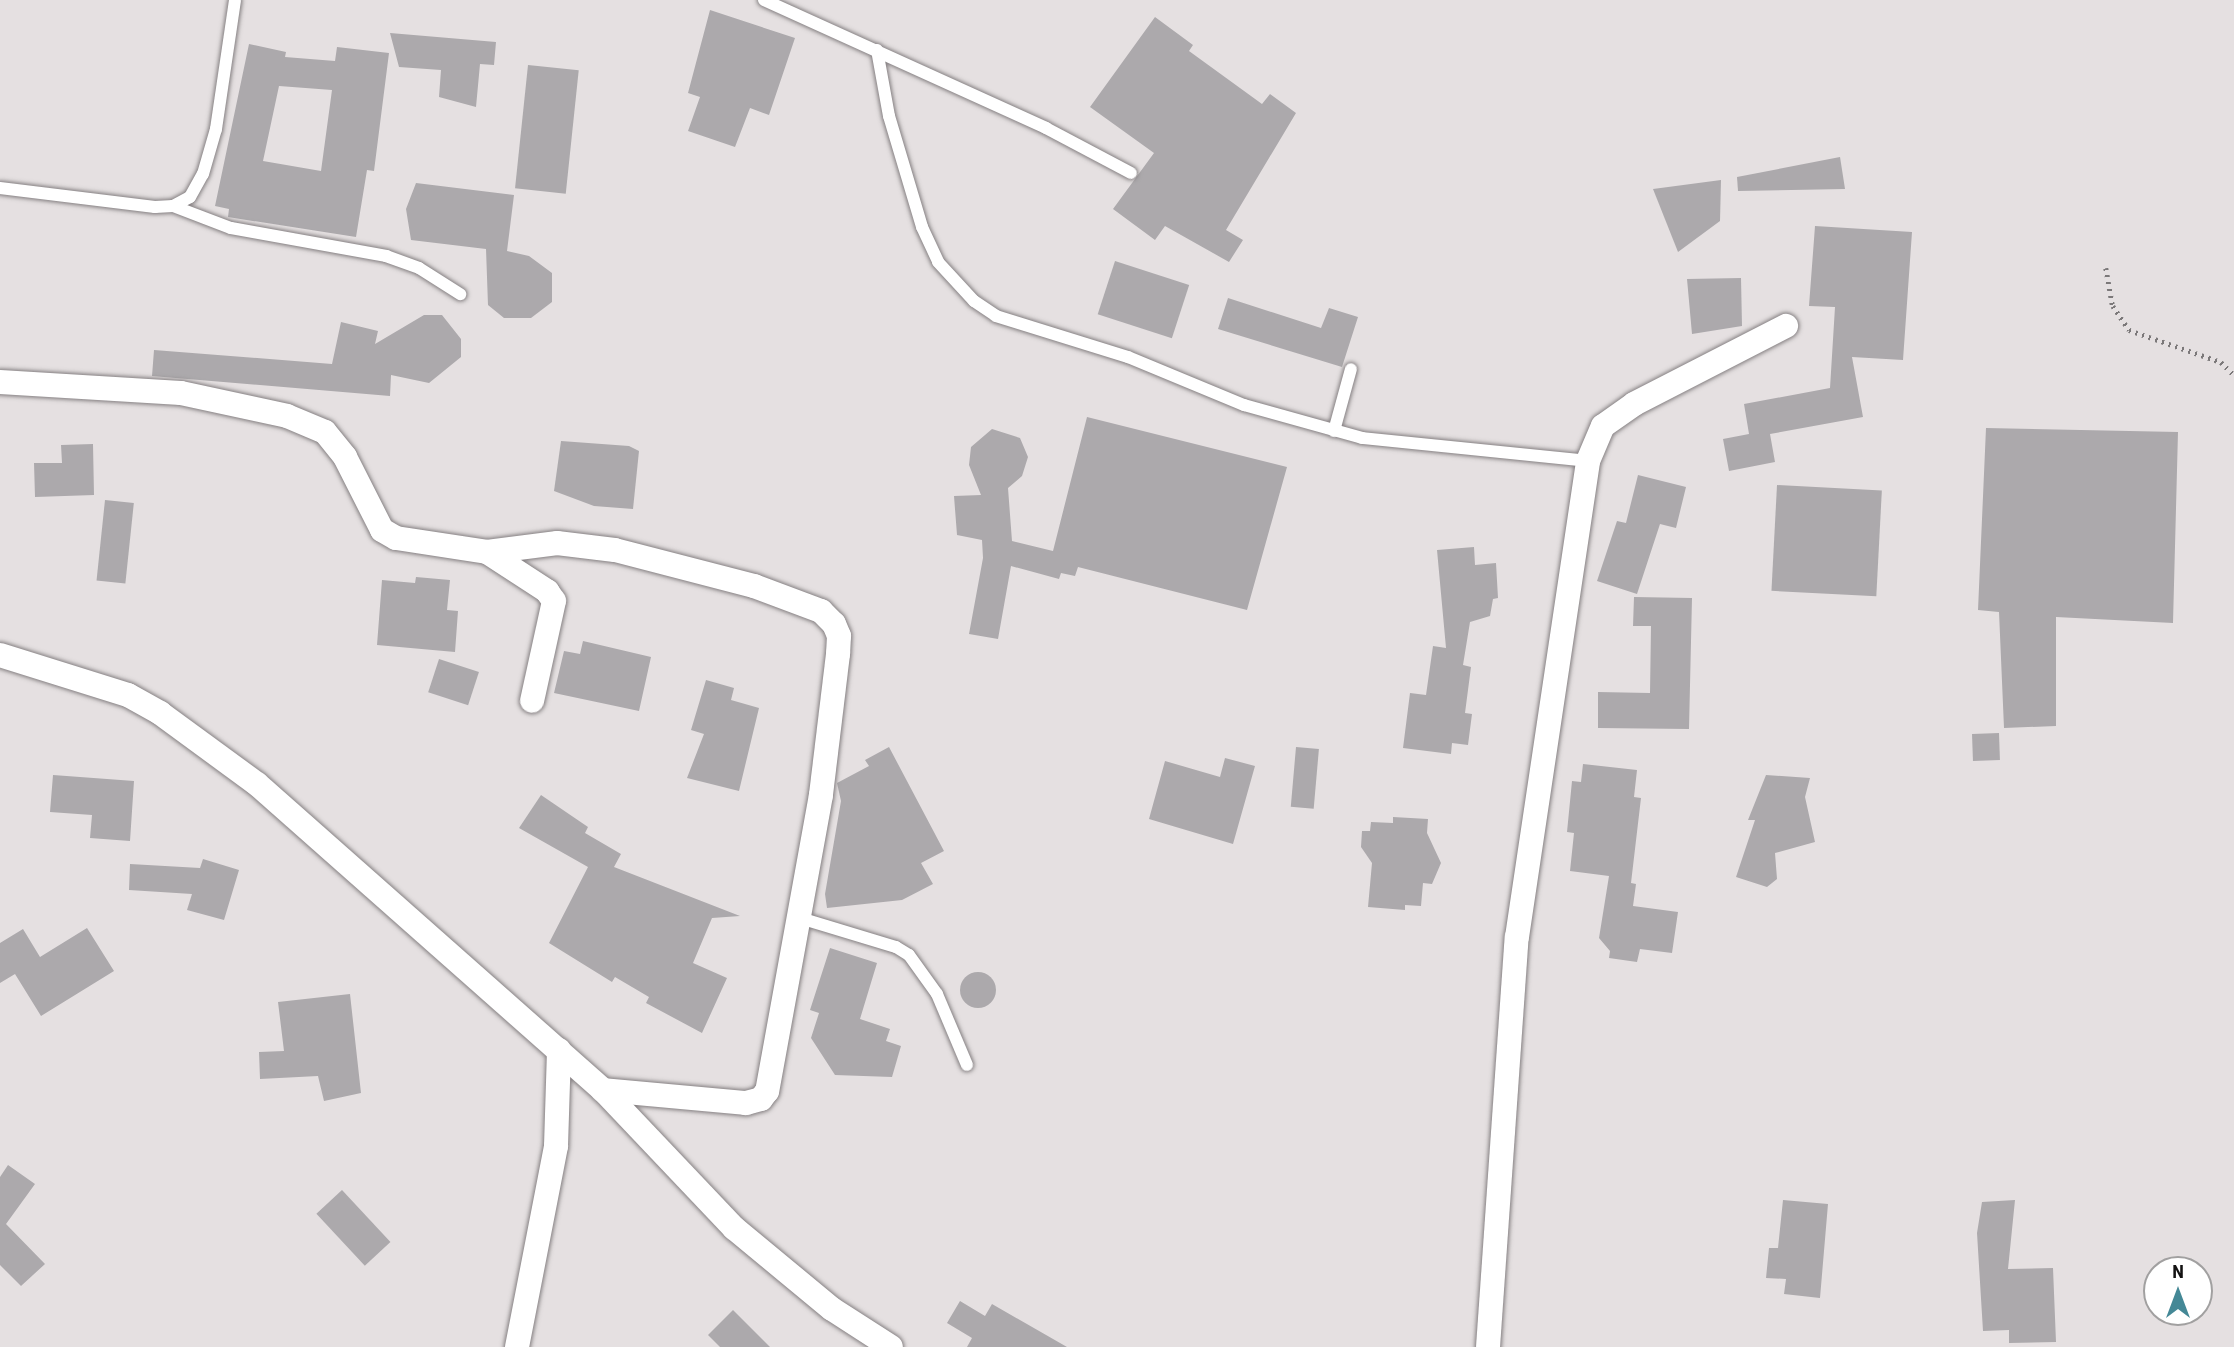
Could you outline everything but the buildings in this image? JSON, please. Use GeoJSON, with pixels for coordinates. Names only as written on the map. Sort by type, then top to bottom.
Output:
{"type":"FeatureCollection","features":[{"type":"Feature","properties":{"kind":"street"},"geometry":{"type":"LineString","coordinates":[[1488,1347],[1517,936],[1588,460],[1603,426],[1634,404],[1786,326]]}},
{"type":"Feature","properties":{"kind":"street"},"geometry":{"type":"LineString","coordinates":[[0,382],[181,393],[287,416],[326,432],[345,457],[388,535],[487,552],[557,543],[615,550],[754,586],[828,617],[839,636],[837,667],[800,918],[770,1083],[761,1100],[746,1103],[603,1090]]}},
{"type":"Feature","properties":{"kind":"street"},"geometry":{"type":"LineString","coordinates":[[487,552],[547,591],[554,601],[532,701]]}},
{"type":"Feature","properties":{"kind":"street"},"geometry":{"type":"LineString","coordinates":[[0,655],[128,695],[192,735],[257,784],[603,1090],[734,1228],[832,1309],[891,1347]]}},
{"type":"Feature","properties":{"kind":"street"},"geometry":{"type":"LineString","coordinates":[[517,1347],[556,1146],[559,1050]]}},
{"type":"Feature","properties":{"kind":"lane"},"geometry":{"type":"LineString","coordinates":[[173,206],[190,197],[203,174],[216,129],[235,0]]}},
{"type":"Feature","properties":{"kind":"lane"},"geometry":{"type":"LineString","coordinates":[[765,0],[877,50],[1132,173]]}},
{"type":"Feature","properties":{"kind":"lane"},"geometry":{"type":"LineString","coordinates":[[877,50],[889,116],[922,227],[938,262],[974,301],[1026,328],[1128,357],[1244,405],[1334,431],[1362,438],[1588,460]]}},
{"type":"Feature","properties":{"kind":"lane"},"geometry":{"type":"LineString","coordinates":[[0,188],[173,206],[222,226],[386,256],[419,268],[460,293]]}},
{"type":"Feature","properties":{"kind":"lane"},"geometry":{"type":"LineString","coordinates":[[1334,431],[1351,369]]}},
{"type":"Feature","properties":{"kind":"lane"},"geometry":{"type":"LineString","coordinates":[[800,918],[896,947],[909,955],[937,994],[967,1065]]}},
{"type":"Feature","properties":{"kind":"path"},"geometry":{"type":"LineString","coordinates":[[2106,268],[2113,306],[2129,330],[2221,362],[2234,376]]}}]}
